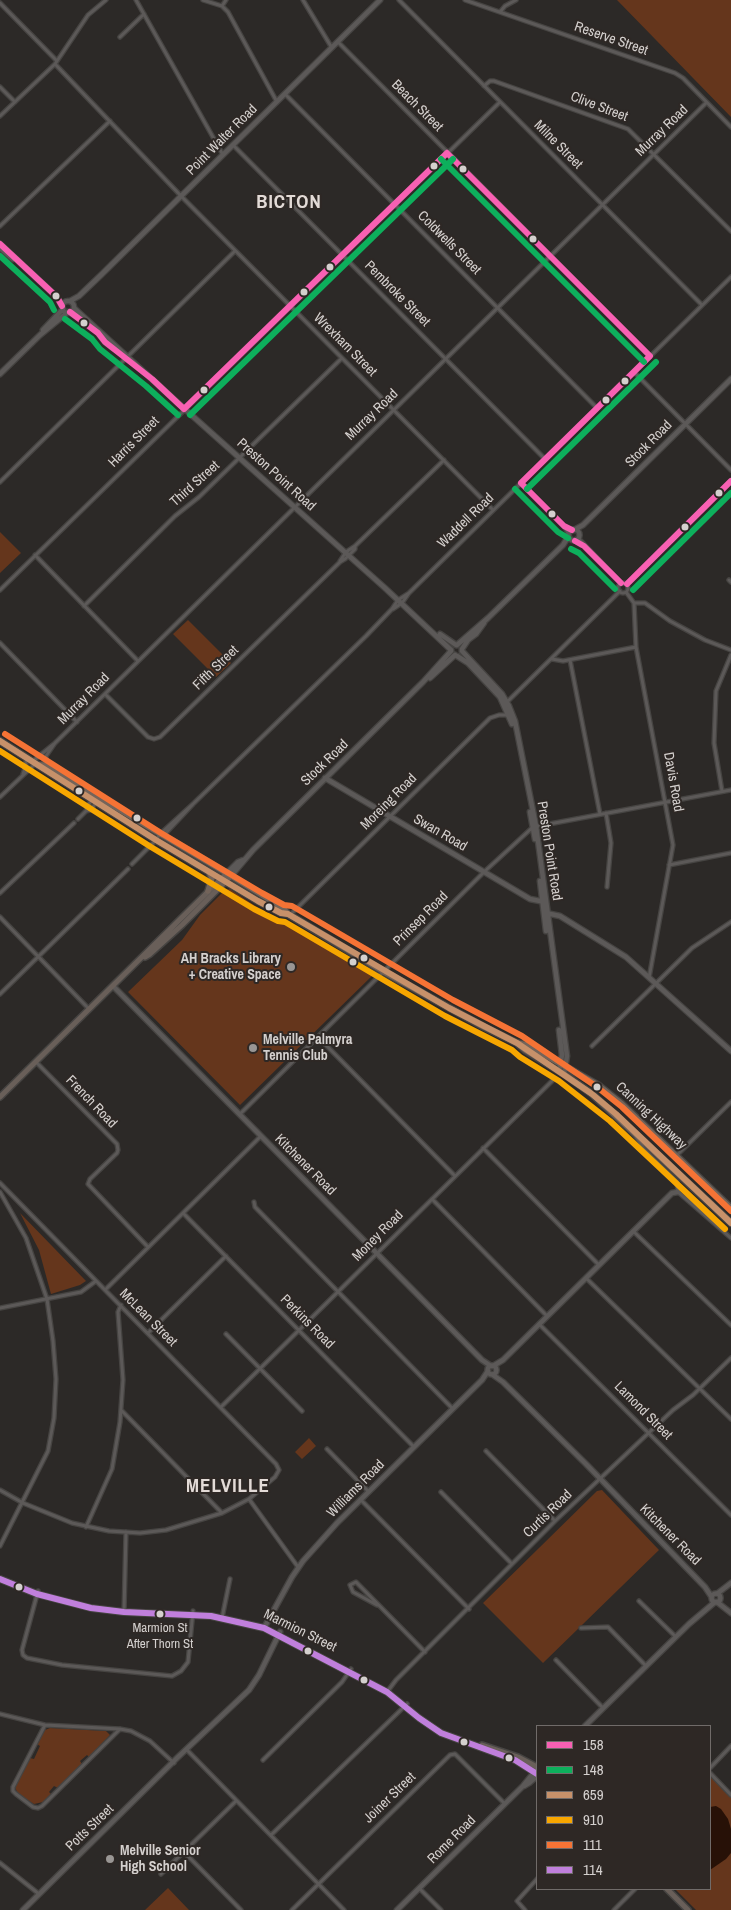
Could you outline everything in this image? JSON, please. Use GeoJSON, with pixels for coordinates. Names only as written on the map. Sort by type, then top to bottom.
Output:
{"type":"FeatureCollection","features":[{"type":"Feature","properties":{"kind":"highway","name":"Canning Highway"},"geometry":{"type":"LineString","coordinates":[[0,742],[36,763],[47,767],[156,840],[224,880],[281,913],[289,915],[384,972],[517,1043],[525,1050],[562,1072],[592,1094],[731,1223]]}},
{"type":"Feature","properties":{"kind":"highway","name":"Canning Highway"},"geometry":{"type":"LineString","coordinates":[[36,763],[43,770],[229,875],[283,908],[289,915]]}},
{"type":"Feature","properties":{"kind":"highway"},"geometry":{"type":"LineString","coordinates":[[208,891],[212,878],[209,871]]}},
{"type":"Feature","properties":{"kind":"highway","name":"Canning Highway"},"geometry":{"type":"LineString","coordinates":[[517,1043],[527,1045],[598,1085],[622,1104],[731,1207]]}},
{"type":"Feature","properties":{"kind":"highway"},"geometry":{"type":"LineString","coordinates":[[592,1094],[598,1085]]}},
{"type":"Feature","properties":{"kind":"main road","name":"Stock Road"},"geometry":{"type":"LineString","coordinates":[[142,958],[154,951],[229,875]]}},
{"type":"Feature","properties":{"kind":"main road","name":"Stock Road"},"geometry":{"type":"LineString","coordinates":[[0,1097],[208,891],[224,880]]}},
{"type":"Feature","properties":{"kind":"main road","name":"Marmion Street"},"geometry":{"type":"LineString","coordinates":[[0,1577],[38,1593],[91,1608],[223,1616],[265,1626],[388,1691],[425,1723],[441,1733],[515,1760],[536,1771]]}},
{"type":"Feature","properties":{"kind":"main road"},"geometry":{"type":"LineString","coordinates":[[664,1890],[684,1910]]}},
{"type":"Feature","properties":{"kind":"main road"},"geometry":{"type":"LineString","coordinates":[[668,1890],[688,1910]]}},
{"type":"Feature","properties":{"kind":"street"},"geometry":{"type":"LineString","coordinates":[[0,116],[56,63],[88,16],[106,0]]}},
{"type":"Feature","properties":{"kind":"street"},"geometry":{"type":"LineString","coordinates":[[136,0],[223,154]]}},
{"type":"Feature","properties":{"kind":"street"},"geometry":{"type":"LineString","coordinates":[[203,0],[222,6],[228,12],[277,102]]}},
{"type":"Feature","properties":{"kind":"street"},"geometry":{"type":"LineString","coordinates":[[222,6],[226,0]]}},
{"type":"Feature","properties":{"kind":"street"},"geometry":{"type":"LineString","coordinates":[[303,0],[332,48]]}},
{"type":"Feature","properties":{"kind":"street","name":"Point Walter Road"},"geometry":{"type":"LineString","coordinates":[[0,374],[40,335],[69,312],[79,296],[380,0]]}},
{"type":"Feature","properties":{"kind":"street","name":"Milne Street"},"geometry":{"type":"LineString","coordinates":[[398,0],[702,306]]}},
{"type":"Feature","properties":{"kind":"street","name":"Reserve Street"},"geometry":{"type":"LineString","coordinates":[[465,0],[675,73],[731,127]]}},
{"type":"Feature","properties":{"kind":"street"},"geometry":{"type":"LineString","coordinates":[[500,12],[505,6],[516,0]]}},
{"type":"Feature","properties":{"kind":"street","name":"Wrexham Street"},"geometry":{"type":"LineString","coordinates":[[1,2],[110,121],[235,251],[493,510]]}},
{"type":"Feature","properties":{"kind":"street"},"geometry":{"type":"LineString","coordinates":[[120,38],[144,14]]}},
{"type":"Feature","properties":{"kind":"street","name":"Beach Street"},"geometry":{"type":"LineString","coordinates":[[338,42],[650,356]]}},
{"type":"Feature","properties":{"kind":"street","name":"Clive Street"},"geometry":{"type":"LineString","coordinates":[[484,86],[490,80],[494,81],[622,125],[635,134],[731,231]]}},
{"type":"Feature","properties":{"kind":"street"},"geometry":{"type":"LineString","coordinates":[[0,87],[15,102]]}},
{"type":"Feature","properties":{"kind":"street","name":"Coldwells Street"},"geometry":{"type":"LineString","coordinates":[[285,94],[597,408]]}},
{"type":"Feature","properties":{"kind":"street","name":"Harris Street"},"geometry":{"type":"LineString","coordinates":[[0,590],[184,408],[500,102]]}},
{"type":"Feature","properties":{"kind":"street","name":"Murray Road"},"geometry":{"type":"LineString","coordinates":[[0,797],[706,103]]}},
{"type":"Feature","properties":{"kind":"street"},"geometry":{"type":"LineString","coordinates":[[0,226],[110,121]]}},
{"type":"Feature","properties":{"kind":"street","name":"Pembroke Street"},"geometry":{"type":"LineString","coordinates":[[233,145],[545,459]]}},
{"type":"Feature","properties":{"kind":"street"},"geometry":{"type":"LineString","coordinates":[[0,244],[57,297],[63,307],[69,312]]}},
{"type":"Feature","properties":{"kind":"street"},"geometry":{"type":"LineString","coordinates":[[0,248],[18,262]]}},
{"type":"Feature","properties":{"kind":"street"},"geometry":{"type":"LineString","coordinates":[[0,482],[235,251]]}},
{"type":"Feature","properties":{"kind":"street","name":"Waddell Road"},"geometry":{"type":"LineString","coordinates":[[132,864],[731,276]]}},
{"type":"Feature","properties":{"kind":"street","name":"Point Walter Road"},"geometry":{"type":"LineString","coordinates":[[40,335],[68,301],[79,296]]}},
{"type":"Feature","properties":{"kind":"street"},"geometry":{"type":"LineString","coordinates":[[57,297],[68,301],[74,306]]}},
{"type":"Feature","properties":{"kind":"street","name":"Preston Point Road"},"geometry":{"type":"LineString","coordinates":[[74,306],[127,358]]}},
{"type":"Feature","properties":{"kind":"street","name":"Preston Point Road"},"geometry":{"type":"LineString","coordinates":[[69,312],[98,333],[105,342],[152,379],[385,588],[456,645]]}},
{"type":"Feature","properties":{"kind":"street","name":"Third Street"},"geometry":{"type":"LineString","coordinates":[[84,606],[175,516],[199,497],[342,358]]}},
{"type":"Feature","properties":{"kind":"street"},"geometry":{"type":"LineString","coordinates":[[634,372],[731,470]]}},
{"type":"Feature","properties":{"kind":"street","name":"Stock Road"},"geometry":{"type":"LineString","coordinates":[[229,875],[238,862],[243,860],[423,682],[456,645],[488,618],[731,379]]}},
{"type":"Feature","properties":{"kind":"street","name":"Fifth Street"},"geometry":{"type":"LineString","coordinates":[[105,694],[148,737],[159,738],[340,562],[341,558],[348,554],[444,460]]}},
{"type":"Feature","properties":{"kind":"street"},"geometry":{"type":"LineString","coordinates":[[521,483],[621,583],[627,584]]}},
{"type":"Feature","properties":{"kind":"street"},"geometry":{"type":"LineString","coordinates":[[627,584],[730,483]]}},
{"type":"Feature","properties":{"kind":"street"},"geometry":{"type":"LineString","coordinates":[[35,555],[138,661]]}},
{"type":"Feature","properties":{"kind":"street"},"geometry":{"type":"LineString","coordinates":[[620,591],[618,587],[621,583]]}},
{"type":"Feature","properties":{"kind":"street"},"geometry":{"type":"LineString","coordinates":[[626,592],[628,589],[627,584]]}},
{"type":"Feature","properties":{"kind":"street"},"geometry":{"type":"LineString","coordinates":[[620,591],[626,592],[634,603],[645,603],[670,622],[704,640],[731,650]]}},
{"type":"Feature","properties":{"kind":"street"},"geometry":{"type":"LineString","coordinates":[[506,703],[620,591]]}},
{"type":"Feature","properties":{"kind":"street","name":"Preston Point Road"},"geometry":{"type":"LineString","coordinates":[[401,601],[451,650]]}},
{"type":"Feature","properties":{"kind":"street","name":"Davis Road"},"geometry":{"type":"LineString","coordinates":[[634,603],[636,647],[673,845],[650,978]]}},
{"type":"Feature","properties":{"kind":"street","name":"Stock Road"},"geometry":{"type":"LineString","coordinates":[[423,682],[456,656],[488,618]]}},
{"type":"Feature","properties":{"kind":"street"},"geometry":{"type":"LineString","coordinates":[[0,643],[77,722]]}},
{"type":"Feature","properties":{"kind":"street"},"geometry":{"type":"LineString","coordinates":[[456,645],[462,650]]}},
{"type":"Feature","properties":{"kind":"street"},"geometry":{"type":"LineString","coordinates":[[552,659],[558,661],[570,660],[636,647]]}},
{"type":"Feature","properties":{"kind":"street"},"geometry":{"type":"LineString","coordinates":[[451,650],[456,656]]}},
{"type":"Feature","properties":{"kind":"street","name":"Preston Point Road"},"geometry":{"type":"LineString","coordinates":[[462,650],[500,691],[515,721],[534,826],[564,1065]]}},
{"type":"Feature","properties":{"kind":"street"},"geometry":{"type":"LineString","coordinates":[[722,791],[714,743],[716,691],[731,655]]}},
{"type":"Feature","properties":{"kind":"street","name":"Preston Point Road"},"geometry":{"type":"LineString","coordinates":[[456,656],[468,663],[506,703],[514,731],[534,826]]}},
{"type":"Feature","properties":{"kind":"street"},"geometry":{"type":"LineString","coordinates":[[570,660],[600,814]]}},
{"type":"Feature","properties":{"kind":"street","name":"Moreing Road"},"geometry":{"type":"LineString","coordinates":[[289,915],[490,718],[498,714],[509,715]]}},
{"type":"Feature","properties":{"kind":"street","name":"Murray Road"},"geometry":{"type":"LineString","coordinates":[[47,767],[46,756],[55,743]]}},
{"type":"Feature","properties":{"kind":"street"},"geometry":{"type":"LineString","coordinates":[[23,774],[26,766],[26,757]]}},
{"type":"Feature","properties":{"kind":"street","name":"Swan Road"},"geometry":{"type":"LineString","coordinates":[[325,778],[533,901],[544,902]]}},
{"type":"Feature","properties":{"kind":"street"},"geometry":{"type":"LineString","coordinates":[[534,826],[731,790]]}},
{"type":"Feature","properties":{"kind":"street"},"geometry":{"type":"LineString","coordinates":[[0,894],[86,811],[90,810],[95,799]]}},
{"type":"Feature","properties":{"kind":"street"},"geometry":{"type":"LineString","coordinates":[[606,813],[611,843],[607,887]]}},
{"type":"Feature","properties":{"kind":"street","name":"Prinsep Road"},"geometry":{"type":"LineString","coordinates":[[240,1114],[484,872],[534,826]]}},
{"type":"Feature","properties":{"kind":"street"},"geometry":{"type":"LineString","coordinates":[[669,864],[731,853]]}},
{"type":"Feature","properties":{"kind":"street"},"geometry":{"type":"LineString","coordinates":[[0,994],[128,868]]}},
{"type":"Feature","properties":{"kind":"street"},"geometry":{"type":"LineString","coordinates":[[546,913],[556,914],[615,949],[731,1051]]}},
{"type":"Feature","properties":{"kind":"street"},"geometry":{"type":"LineString","coordinates":[[0,917],[89,1009]]}},
{"type":"Feature","properties":{"kind":"street"},"geometry":{"type":"LineString","coordinates":[[592,1046],[692,948],[731,922]]}},
{"type":"Feature","properties":{"kind":"street","name":"Kitchener Road"},"geometry":{"type":"LineString","coordinates":[[113,986],[490,1368]]}},
{"type":"Feature","properties":{"kind":"street"},"geometry":{"type":"LineString","coordinates":[[318,1037],[455,1176]]}},
{"type":"Feature","properties":{"kind":"street","name":"French Road"},"geometry":{"type":"LineString","coordinates":[[36,1062],[117,1144],[117,1152],[90,1179],[88,1184],[148,1247]]}},
{"type":"Feature","properties":{"kind":"street"},"geometry":{"type":"LineString","coordinates":[[562,1072],[564,1065]]}},
{"type":"Feature","properties":{"kind":"street","name":"Money Road"},"geometry":{"type":"LineString","coordinates":[[220,1407],[552,1081]]}},
{"type":"Feature","properties":{"kind":"street"},"geometry":{"type":"LineString","coordinates":[[676,1157],[731,1102]]}},
{"type":"Feature","properties":{"kind":"street","name":"Canning Highway"},"geometry":{"type":"LineString","coordinates":[[634,1132],[644,1149],[677,1182],[678,1192],[731,1238]]}},
{"type":"Feature","properties":{"kind":"street"},"geometry":{"type":"LineString","coordinates":[[105,1290],[261,1136]]}},
{"type":"Feature","properties":{"kind":"street"},"geometry":{"type":"LineString","coordinates":[[483,1148],[599,1265]]}},
{"type":"Feature","properties":{"kind":"street","name":"McLean Street"},"geometry":{"type":"LineString","coordinates":[[0,1183],[276,1464],[279,1470],[275,1477],[249,1498]]}},
{"type":"Feature","properties":{"kind":"street"},"geometry":{"type":"LineString","coordinates":[[0,1192],[26,1238],[47,1299],[55,1362],[54,1418],[48,1451],[0,1546]]}},
{"type":"Feature","properties":{"kind":"street","name":"Williams Road"},"geometry":{"type":"LineString","coordinates":[[482,1380],[495,1373],[503,1360],[547,1316],[672,1193],[678,1192]]}},
{"type":"Feature","properties":{"kind":"street"},"geometry":{"type":"LineString","coordinates":[[432,1199],[547,1316]]}},
{"type":"Feature","properties":{"kind":"street"},"geometry":{"type":"LineString","coordinates":[[254,1202],[255,1207],[453,1409]]}},
{"type":"Feature","properties":{"kind":"street","name":"Perkins Road"},"geometry":{"type":"LineString","coordinates":[[183,1213],[414,1447]]}},
{"type":"Feature","properties":{"kind":"street"},"geometry":{"type":"LineString","coordinates":[[633,1232],[731,1324]]}},
{"type":"Feature","properties":{"kind":"street"},"geometry":{"type":"LineString","coordinates":[[148,1333],[226,1256]]}},
{"type":"Feature","properties":{"kind":"street"},"geometry":{"type":"LineString","coordinates":[[586,1278],[731,1418]]}},
{"type":"Feature","properties":{"kind":"street"},"geometry":{"type":"LineString","coordinates":[[0,1308],[81,1292],[96,1281]]}},
{"type":"Feature","properties":{"kind":"street"},"geometry":{"type":"LineString","coordinates":[[86,1527],[114,1461],[122,1411],[123,1380],[118,1312],[121,1306]]}},
{"type":"Feature","properties":{"kind":"street","name":"Lamond Street"},"geometry":{"type":"LineString","coordinates":[[539,1324],[731,1515]]}},
{"type":"Feature","properties":{"kind":"street"},"geometry":{"type":"LineString","coordinates":[[226,1334],[302,1411]]}},
{"type":"Feature","properties":{"kind":"street","name":"Curtis Road"},"geometry":{"type":"LineString","coordinates":[[388,1691],[424,1652],[555,1522],[672,1410],[700,1389],[731,1358]]}},
{"type":"Feature","properties":{"kind":"street","name":"Williams Road"},"geometry":{"type":"LineString","coordinates":[[265,1626],[298,1567],[330,1531],[482,1380],[490,1368],[503,1360]]}},
{"type":"Feature","properties":{"kind":"street"},"geometry":{"type":"LineString","coordinates":[[490,1368],[495,1373]]}},
{"type":"Feature","properties":{"kind":"street"},"geometry":{"type":"LineString","coordinates":[[490,1368],[495,1373]]}},
{"type":"Feature","properties":{"kind":"street","name":"Kitchener Road"},"geometry":{"type":"LineString","coordinates":[[495,1373],[731,1613]]}},
{"type":"Feature","properties":{"kind":"street"},"geometry":{"type":"LineString","coordinates":[[122,1411],[222,1513]]}},
{"type":"Feature","properties":{"kind":"street"},"geometry":{"type":"LineString","coordinates":[[327,1449],[369,1492]]}},
{"type":"Feature","properties":{"kind":"street"},"geometry":{"type":"LineString","coordinates":[[486,1451],[555,1522]]}},
{"type":"Feature","properties":{"kind":"street"},"geometry":{"type":"LineString","coordinates":[[0,1490],[23,1503],[72,1523],[86,1527],[126,1532],[166,1530],[222,1513],[249,1498],[298,1567]]}},
{"type":"Feature","properties":{"kind":"street"},"geometry":{"type":"LineString","coordinates":[[440,1492],[512,1564]]}},
{"type":"Feature","properties":{"kind":"street"},"geometry":{"type":"LineString","coordinates":[[361,1500],[469,1609]]}},
{"type":"Feature","properties":{"kind":"street"},"geometry":{"type":"LineString","coordinates":[[124,1610],[126,1532]]}},
{"type":"Feature","properties":{"kind":"street"},"geometry":{"type":"LineString","coordinates":[[223,1616],[230,1579]]}},
{"type":"Feature","properties":{"kind":"street"},"geometry":{"type":"LineString","coordinates":[[377,1605],[353,1592],[350,1584],[356,1582],[424,1652]]}},
{"type":"Feature","properties":{"kind":"street"},"geometry":{"type":"LineString","coordinates":[[586,1725],[731,1583]]}},
{"type":"Feature","properties":{"kind":"street"},"geometry":{"type":"LineString","coordinates":[[38,1593],[22,1650],[23,1655],[28,1658],[70,1666],[164,1676],[178,1674],[184,1668],[190,1656],[193,1613]]}},
{"type":"Feature","properties":{"kind":"street"},"geometry":{"type":"LineString","coordinates":[[640,1601],[676,1637]]}},
{"type":"Feature","properties":{"kind":"street"},"geometry":{"type":"LineString","coordinates":[[581,1628],[608,1627],[646,1666]]}},
{"type":"Feature","properties":{"kind":"street","name":"Potts Street"},"geometry":{"type":"LineString","coordinates":[[23,1910],[251,1687],[280,1633]]}},
{"type":"Feature","properties":{"kind":"street"},"geometry":{"type":"LineString","coordinates":[[556,1660],[603,1708]]}},
{"type":"Feature","properties":{"kind":"street"},"geometry":{"type":"LineString","coordinates":[[263,1760],[342,1682],[351,1670]]}},
{"type":"Feature","properties":{"kind":"street"},"geometry":{"type":"LineString","coordinates":[[272,1836],[406,1705]]}},
{"type":"Feature","properties":{"kind":"street"},"geometry":{"type":"LineString","coordinates":[[0,1714],[45,1725],[120,1729],[131,1732],[150,1741],[174,1763]]}},
{"type":"Feature","properties":{"kind":"street"},"geometry":{"type":"LineString","coordinates":[[45,1725],[13,1787],[13,1791],[16,1794],[33,1807],[38,1808],[120,1729]]}},
{"type":"Feature","properties":{"kind":"street"},"geometry":{"type":"LineString","coordinates":[[711,1766],[731,1746]]}},
{"type":"Feature","properties":{"kind":"street"},"geometry":{"type":"LineString","coordinates":[[187,1750],[344,1910]]}},
{"type":"Feature","properties":{"kind":"street","name":"Joiner Street"},"geometry":{"type":"LineString","coordinates":[[292,1910],[450,1755],[454,1754],[460,1759],[505,1804]]}},
{"type":"Feature","properties":{"kind":"street","name":"Rome Road"},"geometry":{"type":"LineString","coordinates":[[397,1910],[536,1773]]}},
{"type":"Feature","properties":{"kind":"street"},"geometry":{"type":"LineString","coordinates":[[711,1774],[731,1795]]}},
{"type":"Feature","properties":{"kind":"street"},"geometry":{"type":"LineString","coordinates":[[161,1874],[236,1801]]}},
{"type":"Feature","properties":{"kind":"street"},"geometry":{"type":"LineString","coordinates":[[184,1852],[241,1910]]}},
{"type":"Feature","properties":{"kind":"street"},"geometry":{"type":"LineString","coordinates":[[0,1862],[39,1894]]}},
{"type":"Feature","properties":{"kind":"street"},"geometry":{"type":"LineString","coordinates":[[525,1910],[518,1901],[536,1880]]}},
{"type":"Feature","properties":{"kind":"street"},"geometry":{"type":"LineString","coordinates":[[420,1888],[441,1910]]}},
{"type":"Feature","properties":{"kind":"street"},"geometry":{"type":"LineString","coordinates":[[614,1910],[634,1890]]}},
{"type":"Feature","properties":{"kind":"shaded area"},"geometry":{"type":"Polygon","coordinates":[[[617,0],[731,0],[731,117],[617,0]]]}},
{"type":"Feature","properties":{"kind":"shaded area"},"geometry":{"type":"Polygon","coordinates":[[[0,532],[21,553],[0,573],[0,532]]]}},
{"type":"Feature","properties":{"kind":"shaded area"},"geometry":{"type":"Polygon","coordinates":[[[188,620],[231,663],[216,677],[173,634],[188,620]]]}},
{"type":"Feature","properties":{"kind":"shaded area"},"geometry":{"type":"Polygon","coordinates":[[[230,889],[257,907],[374,974],[240,1105],[128,992],[182,940],[200,915],[225,890],[230,889]]]}},
{"type":"Feature","properties":{"kind":"shaded area"},"geometry":{"type":"Polygon","coordinates":[[[20,1213],[86,1281],[80,1285],[51,1294],[39,1250],[20,1213]]]}},
{"type":"Feature","properties":{"kind":"shaded area"},"geometry":{"type":"Polygon","coordinates":[[[309,1438],[316,1446],[302,1459],[295,1452],[309,1438]]]}},
{"type":"Feature","properties":{"kind":"shaded area"},"geometry":{"type":"Polygon","coordinates":[[[602,1490],[659,1550],[543,1663],[483,1603],[597,1491],[602,1490]]]}},
{"type":"Feature","properties":{"kind":"shaded area"},"geometry":{"type":"Polygon","coordinates":[[[50,1728],[106,1731],[110,1735],[89,1757],[87,1755],[80,1761],[82,1764],[58,1788],[54,1786],[49,1792],[51,1794],[43,1802],[34,1804],[21,1796],[15,1787],[30,1758],[34,1759],[40,1746],[37,1744],[43,1733],[50,1728]]]}},
{"type":"Feature","properties":{"kind":"shaded area"},"geometry":{"type":"Polygon","coordinates":[[[711,1777],[731,1797],[731,1910],[696,1910],[676,1890],[711,1890],[711,1777]]]}},
{"type":"Feature","properties":{"kind":"shaded area"},"geometry":{"type":"Polygon","coordinates":[[[716,1806],[721,1809],[728,1819],[731,1829],[731,1853],[711,1869],[711,1807],[716,1806]]]}},
{"type":"Feature","properties":{"kind":"shaded area"},"geometry":{"type":"Polygon","coordinates":[[[168,1888],[189,1910],[145,1910],[168,1888]]]}},
{"type":"Feature","properties":{"kind":"transit line","name":"158"},"geometry":{"type":"LineString","coordinates":[[447,153],[650,356]]}},
{"type":"Feature","properties":{"kind":"transit line","name":"158"},"geometry":{"type":"LineString","coordinates":[[184,409],[447,153]]}},
{"type":"Feature","properties":{"kind":"transit line","name":"148"},"geometry":{"type":"LineString","coordinates":[[441,159],[644,362]]}},
{"type":"Feature","properties":{"kind":"transit line","name":"148"},"geometry":{"type":"LineString","coordinates":[[190,415],[453,159]]}},
{"type":"Feature","properties":{"kind":"transit line","name":"158"},"geometry":{"type":"LineString","coordinates":[[0,244],[57,297],[62,306]]}},
{"type":"Feature","properties":{"kind":"transit line","name":"148"},"geometry":{"type":"LineString","coordinates":[[0,256],[50,302],[54,310]]}},
{"type":"Feature","properties":{"kind":"transit line","name":"158"},"geometry":{"type":"LineString","coordinates":[[70,312],[98,333],[105,342],[152,379],[184,409]]}},
{"type":"Feature","properties":{"kind":"transit line","name":"148"},"geometry":{"type":"LineString","coordinates":[[65,319],[92,339],[100,349],[178,415]]}},
{"type":"Feature","properties":{"kind":"transit line","name":"158"},"geometry":{"type":"LineString","coordinates":[[521,483],[650,356]]}},
{"type":"Feature","properties":{"kind":"transit line","name":"148"},"geometry":{"type":"LineString","coordinates":[[527,489],[656,362]]}},
{"type":"Feature","properties":{"kind":"transit line","name":"158"},"geometry":{"type":"LineString","coordinates":[[627,584],[731,481]]}},
{"type":"Feature","properties":{"kind":"transit line","name":"158"},"geometry":{"type":"LineString","coordinates":[[521,483],[564,526],[572,530]]}},
{"type":"Feature","properties":{"kind":"transit line","name":"148"},"geometry":{"type":"LineString","coordinates":[[515,489],[558,532],[568,538]]}},
{"type":"Feature","properties":{"kind":"transit line","name":"148"},"geometry":{"type":"LineString","coordinates":[[633,590],[731,493]]}},
{"type":"Feature","properties":{"kind":"transit line","name":"158"},"geometry":{"type":"LineString","coordinates":[[575,541],[584,546],[621,583]]}},
{"type":"Feature","properties":{"kind":"transit line","name":"148"},"geometry":{"type":"LineString","coordinates":[[571,549],[579,553],[615,589]]}},
{"type":"Feature","properties":{"kind":"transit line","name":"111"},"geometry":{"type":"LineString","coordinates":[[5,734],[161,833],[262,893],[284,905],[292,906],[453,1000],[522,1036],[597,1087],[622,1107],[731,1211]]}},
{"type":"Feature","properties":{"kind":"transit line","name":"659"},"geometry":{"type":"LineString","coordinates":[[0,741],[156,840],[258,901],[281,913],[288,914],[449,1008],[517,1043],[592,1094],[616,1114],[731,1223]]}},
{"type":"Feature","properties":{"kind":"transit line","name":"910"},"geometry":{"type":"LineString","coordinates":[[0,751],[151,847],[254,909],[278,921],[285,922],[445,1016],[512,1050],[559,1081],[610,1121],[725,1229]]}},
{"type":"Feature","properties":{"kind":"transit line","name":"114"},"geometry":{"type":"LineString","coordinates":[[0,1579],[37,1594],[91,1608],[124,1612],[211,1616],[264,1628],[387,1692],[441,1733],[515,1760],[536,1773]]}},
{"type":"Feature","properties":{"kind":"place","name":"AH Bracks Library + Creative Space"},"geometry":{"type":"Point","coordinates":[291,967]}},
{"type":"Feature","properties":{"kind":"place","name":"Melville Palmyra Tennis Club"},"geometry":{"type":"Point","coordinates":[253,1048]}},
{"type":"Feature","properties":{"kind":"place","name":"Marmion St After Thorn St"},"geometry":{"type":"Point","coordinates":[160,1614]}},
{"type":"Feature","properties":{"kind":"place","name":"Melville Senior High School"},"geometry":{"type":"Point","coordinates":[110,1859]}},
{"type":"Feature","properties":{"kind":"district","name":"BICTON"},"geometry":{"type":"Point","coordinates":[289,203]}},
{"type":"Feature","properties":{"kind":"district","name":"MELVILLE"},"geometry":{"type":"Point","coordinates":[228,1487]}}]}
